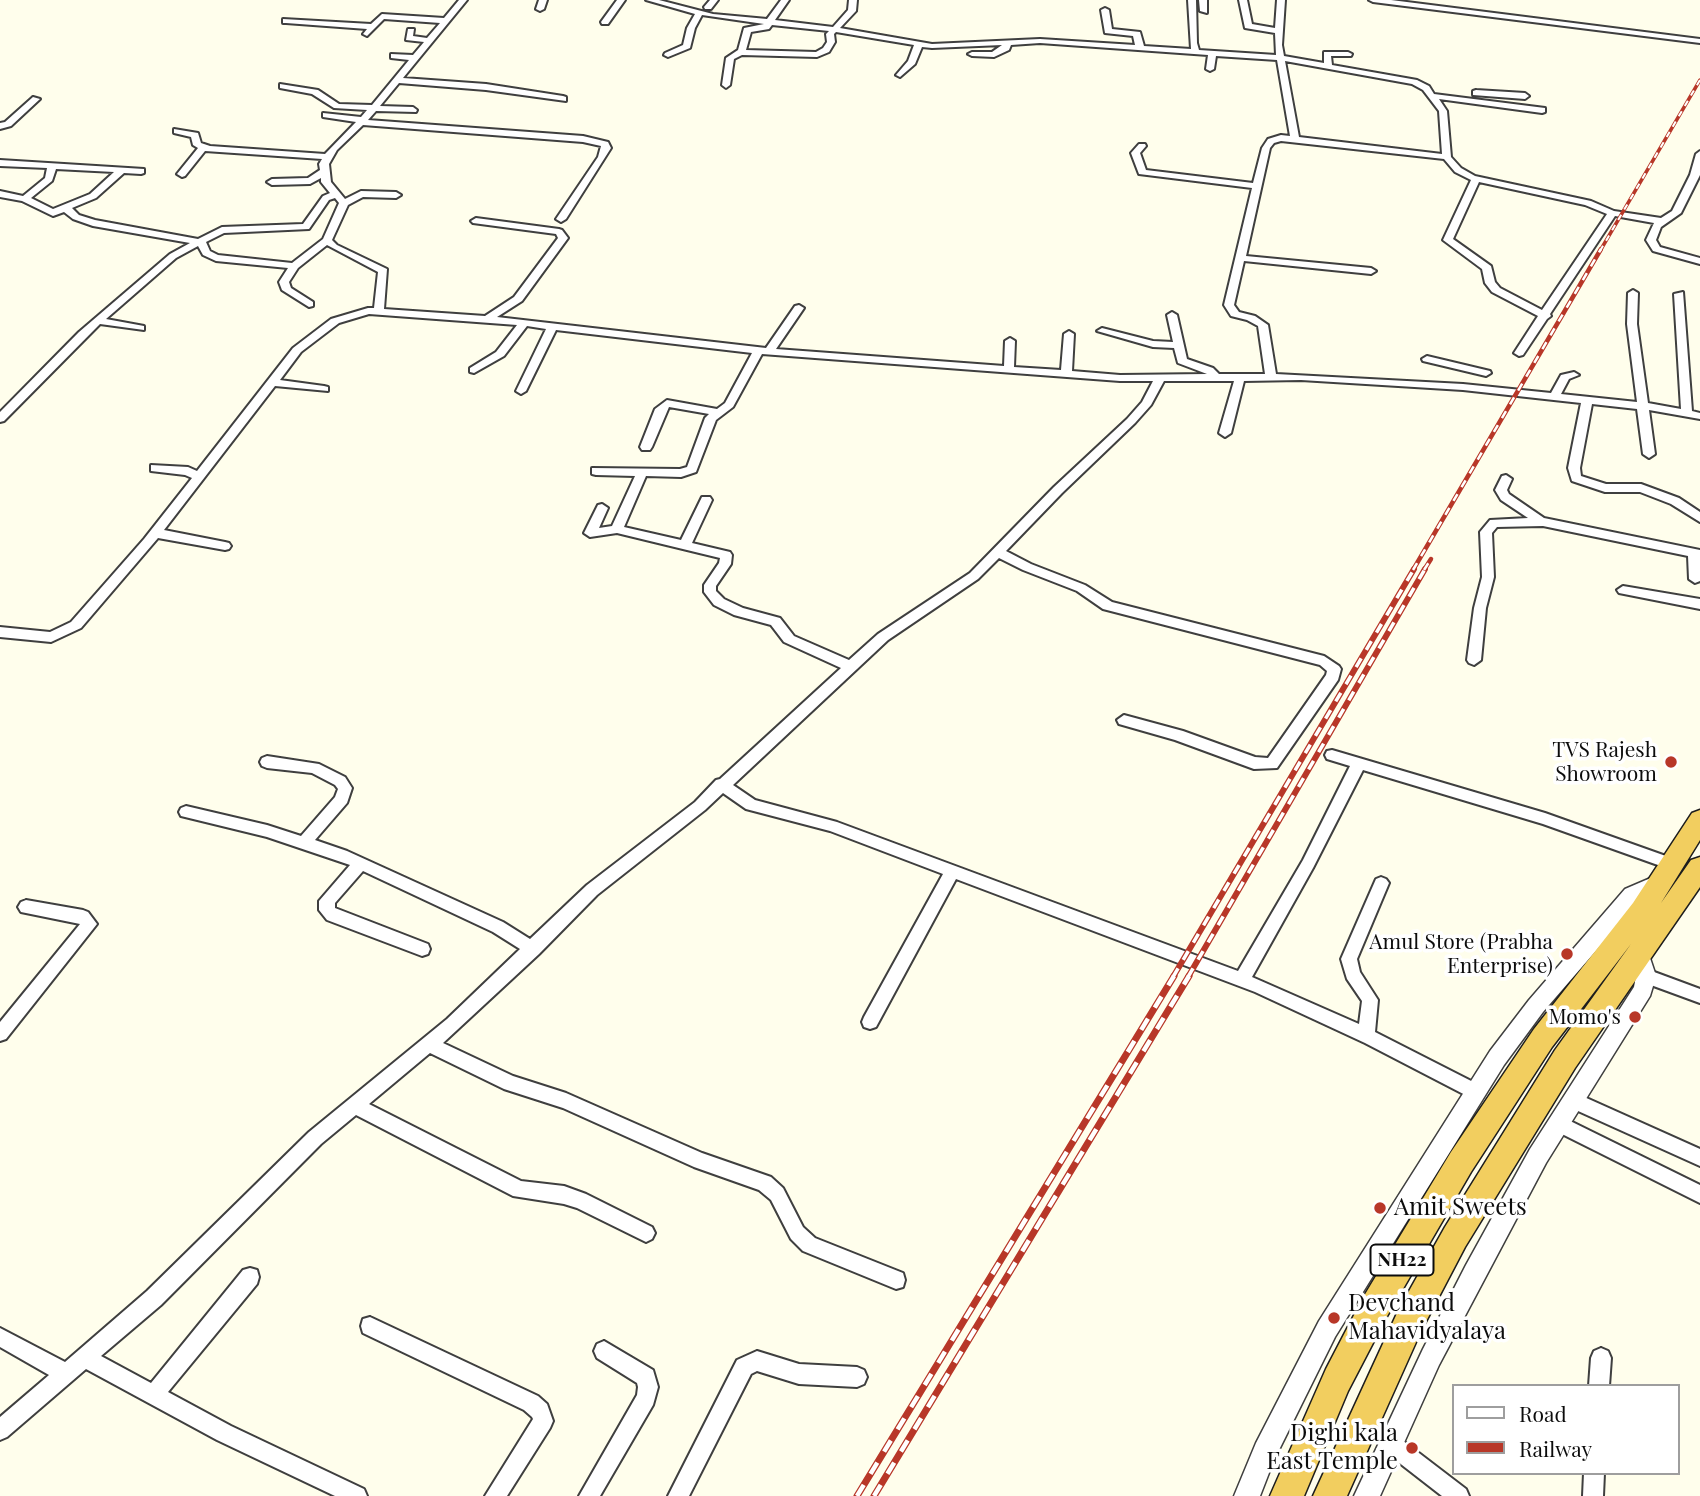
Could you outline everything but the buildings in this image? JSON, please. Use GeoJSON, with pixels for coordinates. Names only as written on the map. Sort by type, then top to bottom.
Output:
{"type":"FeatureCollection","features":[{"type":"Feature","properties":{"kind":"highway","name":"NH22"},"geometry":{"type":"LineString","coordinates":[[1287,1496],[1337,1380],[1375,1307],[1461,1163],[1543,1038],[1623,939],[1700,820]]}},
{"type":"Feature","properties":{"kind":"highway","name":"NH22"},"geometry":{"type":"LineString","coordinates":[[1330,1496],[1410,1320],[1455,1237],[1564,1059],[1643,966],[1700,867]]}},
{"type":"Feature","properties":{"kind":"street"},"geometry":{"type":"LineString","coordinates":[[344,203],[326,182],[324,172],[327,157],[375,107],[463,0]]}},
{"type":"Feature","properties":{"kind":"street"},"geometry":{"type":"LineString","coordinates":[[540,9],[543,0]]}},
{"type":"Feature","properties":{"kind":"street"},"geometry":{"type":"LineString","coordinates":[[605,22],[621,0]]}},
{"type":"Feature","properties":{"kind":"street"},"geometry":{"type":"LineString","coordinates":[[650,0],[699,13],[834,29],[945,47],[1007,41],[1280,58],[1414,82],[1434,96],[1445,120],[1447,157],[1458,170],[1476,179],[1588,203],[1612,213],[1661,221]]}},
{"type":"Feature","properties":{"kind":"street"},"geometry":{"type":"LineString","coordinates":[[740,52],[747,30],[764,28],[785,0]]}},
{"type":"Feature","properties":{"kind":"street"},"geometry":{"type":"LineString","coordinates":[[726,85],[730,58],[740,52],[817,55],[831,42],[830,35],[834,29],[852,11],[853,0]]}},
{"type":"Feature","properties":{"kind":"street"},"geometry":{"type":"LineString","coordinates":[[1192,0],[1193,43],[1196,52]]}},
{"type":"Feature","properties":{"kind":"street"},"geometry":{"type":"LineString","coordinates":[[1203,0],[1204,11]]}},
{"type":"Feature","properties":{"kind":"street"},"geometry":{"type":"LineString","coordinates":[[1243,0],[1248,26],[1278,31]]}},
{"type":"Feature","properties":{"kind":"street"},"geometry":{"type":"LineString","coordinates":[[1281,0],[1278,31],[1280,58],[1295,138]]}},
{"type":"Feature","properties":{"kind":"street"},"geometry":{"type":"LineString","coordinates":[[1373,0],[1700,41]]}},
{"type":"Feature","properties":{"kind":"street"},"geometry":{"type":"LineString","coordinates":[[1105,10],[1106,29],[1112,36],[1137,34],[1140,48]]}},
{"type":"Feature","properties":{"kind":"street"},"geometry":{"type":"LineString","coordinates":[[668,55],[687,46],[691,28],[699,13]]}},
{"type":"Feature","properties":{"kind":"street"},"geometry":{"type":"LineString","coordinates":[[286,21],[370,30],[379,18],[387,16],[446,21]]}},
{"type":"Feature","properties":{"kind":"street"},"geometry":{"type":"LineString","coordinates":[[411,31],[409,38],[430,41]]}},
{"type":"Feature","properties":{"kind":"street"},"geometry":{"type":"LineString","coordinates":[[945,47],[952,37]]}},
{"type":"Feature","properties":{"kind":"street"},"geometry":{"type":"LineString","coordinates":[[972,54],[994,55],[1006,48],[1007,41]]}},
{"type":"Feature","properties":{"kind":"street"},"geometry":{"type":"LineString","coordinates":[[900,75],[912,62],[919,44]]}},
{"type":"Feature","properties":{"kind":"street"},"geometry":{"type":"LineString","coordinates":[[1210,69],[1212,54]]}},
{"type":"Feature","properties":{"kind":"street"},"geometry":{"type":"LineString","coordinates":[[1328,67],[1328,54],[1349,54]]}},
{"type":"Feature","properties":{"kind":"street"},"geometry":{"type":"LineString","coordinates":[[394,56],[416,58]]}},
{"type":"Feature","properties":{"kind":"street"},"geometry":{"type":"LineString","coordinates":[[398,80],[486,87],[563,99]]}},
{"type":"Feature","properties":{"kind":"street"},"geometry":{"type":"LineString","coordinates":[[283,86],[315,92],[332,105],[413,110]]}},
{"type":"Feature","properties":{"kind":"street"},"geometry":{"type":"LineString","coordinates":[[1426,88],[1525,96]]}},
{"type":"Feature","properties":{"kind":"street"},"geometry":{"type":"LineString","coordinates":[[1434,96],[1542,110]]}},
{"type":"Feature","properties":{"kind":"street"},"geometry":{"type":"LineString","coordinates":[[0,126],[8,124],[36,99]]}},
{"type":"Feature","properties":{"kind":"street"},"geometry":{"type":"LineString","coordinates":[[0,115],[16,117]]}},
{"type":"Feature","properties":{"kind":"street"},"geometry":{"type":"LineString","coordinates":[[326,116],[583,139],[605,144],[607,148],[603,157],[561,219]]}},
{"type":"Feature","properties":{"kind":"street"},"geometry":{"type":"LineString","coordinates":[[177,131],[195,135],[197,145],[203,148],[327,157]]}},
{"type":"Feature","properties":{"kind":"street"},"geometry":{"type":"LineString","coordinates":[[1271,377],[1263,325],[1230,310],[1234,278],[1266,148],[1271,141],[1295,138],[1447,157]]}},
{"type":"Feature","properties":{"kind":"street"},"geometry":{"type":"LineString","coordinates":[[1142,146],[1135,153],[1142,172],[1257,186]]}},
{"type":"Feature","properties":{"kind":"street"},"geometry":{"type":"LineString","coordinates":[[182,174],[203,148]]}},
{"type":"Feature","properties":{"kind":"street"},"geometry":{"type":"LineString","coordinates":[[1700,154],[1695,175],[1676,213],[1661,221],[1651,240],[1656,249],[1700,261]]}},
{"type":"Feature","properties":{"kind":"street"},"geometry":{"type":"LineString","coordinates":[[0,163],[141,172]]}},
{"type":"Feature","properties":{"kind":"street"},"geometry":{"type":"LineString","coordinates":[[24,199],[49,179],[52,166]]}},
{"type":"Feature","properties":{"kind":"street"},"geometry":{"type":"LineString","coordinates":[[0,194],[24,199],[50,212],[93,196],[122,170]]}},
{"type":"Feature","properties":{"kind":"street"},"geometry":{"type":"LineString","coordinates":[[272,181],[310,181],[324,172]]}},
{"type":"Feature","properties":{"kind":"street"},"geometry":{"type":"LineString","coordinates":[[1476,179],[1448,240],[1490,271],[1490,284],[1496,290],[1546,316]]}},
{"type":"Feature","properties":{"kind":"street"},"geometry":{"type":"LineString","coordinates":[[0,419],[98,320],[165,262],[222,230],[306,227],[326,198],[336,194]]}},
{"type":"Feature","properties":{"kind":"street"},"geometry":{"type":"LineString","coordinates":[[309,304],[284,286],[294,266],[327,240],[344,203],[360,194],[396,195]]}},
{"type":"Feature","properties":{"kind":"street"},"geometry":{"type":"LineString","coordinates":[[65,207],[76,217],[93,223],[202,243]]}},
{"type":"Feature","properties":{"kind":"street"},"geometry":{"type":"LineString","coordinates":[[1519,353],[1612,213]]}},
{"type":"Feature","properties":{"kind":"street"},"geometry":{"type":"LineString","coordinates":[[476,221],[559,232],[563,238],[518,299],[487,319]]}},
{"type":"Feature","properties":{"kind":"street"},"geometry":{"type":"LineString","coordinates":[[327,240],[334,247],[383,271],[379,310]]}},
{"type":"Feature","properties":{"kind":"street"},"geometry":{"type":"LineString","coordinates":[[202,243],[206,253],[216,257],[294,266]]}},
{"type":"Feature","properties":{"kind":"street"},"geometry":{"type":"LineString","coordinates":[[1240,258],[1371,271]]}},
{"type":"Feature","properties":{"kind":"street"},"geometry":{"type":"LineString","coordinates":[[1633,293],[1632,324],[1649,454]]}},
{"type":"Feature","properties":{"kind":"street"},"geometry":{"type":"LineString","coordinates":[[1679,294],[1687,414]]}},
{"type":"Feature","properties":{"kind":"street"},"geometry":{"type":"LineString","coordinates":[[596,471],[681,473],[692,468],[716,412],[729,405],[764,352],[799,308]]}},
{"type":"Feature","properties":{"kind":"street"},"geometry":{"type":"LineString","coordinates":[[0,632],[51,637],[68,631],[155,533],[297,350],[322,329],[346,316],[379,310],[553,326],[764,352],[1159,380],[1271,377],[1463,387],[1644,406],[1700,416]]}},
{"type":"Feature","properties":{"kind":"street"},"geometry":{"type":"LineString","coordinates":[[1172,315],[1182,361],[1209,370],[1216,378]]}},
{"type":"Feature","properties":{"kind":"street"},"geometry":{"type":"LineString","coordinates":[[98,320],[140,328]]}},
{"type":"Feature","properties":{"kind":"street"},"geometry":{"type":"LineString","coordinates":[[474,370],[500,354],[524,323]]}},
{"type":"Feature","properties":{"kind":"street"},"geometry":{"type":"LineString","coordinates":[[521,391],[553,326]]}},
{"type":"Feature","properties":{"kind":"street"},"geometry":{"type":"LineString","coordinates":[[1102,331],[1153,344],[1178,345]]}},
{"type":"Feature","properties":{"kind":"street"},"geometry":{"type":"LineString","coordinates":[[1066,374],[1069,334]]}},
{"type":"Feature","properties":{"kind":"street"},"geometry":{"type":"LineString","coordinates":[[1009,370],[1010,341]]}},
{"type":"Feature","properties":{"kind":"street"},"geometry":{"type":"LineString","coordinates":[[1427,359],[1486,373]]}},
{"type":"Feature","properties":{"kind":"street"},"geometry":{"type":"LineString","coordinates":[[1463,387],[1464,368]]}},
{"type":"Feature","properties":{"kind":"street"},"geometry":{"type":"LineString","coordinates":[[1553,398],[1563,380],[1574,375]]}},
{"type":"Feature","properties":{"kind":"street"},"geometry":{"type":"LineString","coordinates":[[1225,433],[1240,377]]}},
{"type":"Feature","properties":{"kind":"street"},"geometry":{"type":"LineString","coordinates":[[0,1430],[153,1298],[295,1156],[428,1044],[533,949],[592,890],[677,825],[883,637],[956,590],[998,552],[1131,421],[1147,403],[1159,380]]}},
{"type":"Feature","properties":{"kind":"street"},"geometry":{"type":"LineString","coordinates":[[273,382],[324,388]]}},
{"type":"Feature","properties":{"kind":"street"},"geometry":{"type":"LineString","coordinates":[[1587,402],[1574,468],[1576,478],[1597,486],[1641,488],[1675,501],[1700,517]]}},
{"type":"Feature","properties":{"kind":"street"},"geometry":{"type":"LineString","coordinates":[[646,447],[661,409],[667,403],[716,412]]}},
{"type":"Feature","properties":{"kind":"street"},"geometry":{"type":"LineString","coordinates":[[155,468],[188,471],[199,477]]}},
{"type":"Feature","properties":{"kind":"street"},"geometry":{"type":"LineString","coordinates":[[617,529],[642,472]]}},
{"type":"Feature","properties":{"kind":"street"},"geometry":{"type":"LineString","coordinates":[[1506,479],[1502,490],[1505,497],[1543,523]]}},
{"type":"Feature","properties":{"kind":"street"},"geometry":{"type":"LineString","coordinates":[[684,545],[706,500]]}},
{"type":"Feature","properties":{"kind":"street"},"geometry":{"type":"LineString","coordinates":[[602,508],[590,533],[617,529],[726,555],[725,564],[710,585],[710,592],[719,602],[739,612],[775,621],[789,639],[850,666]]}},
{"type":"Feature","properties":{"kind":"street"},"geometry":{"type":"LineString","coordinates":[[1474,660],[1480,608],[1488,578],[1486,532],[1494,523],[1543,523],[1697,554],[1695,579]]}},
{"type":"Feature","properties":{"kind":"street"},"geometry":{"type":"LineString","coordinates":[[155,533],[225,546]]}},
{"type":"Feature","properties":{"kind":"street"},"geometry":{"type":"LineString","coordinates":[[998,552],[1027,567],[1082,588],[1108,606],[1324,662],[1334,669],[1303,722],[1272,764],[1254,763],[1178,735],[1124,720]]}},
{"type":"Feature","properties":{"kind":"street"},"geometry":{"type":"LineString","coordinates":[[1623,590],[1700,604]]}},
{"type":"Feature","properties":{"kind":"street"},"geometry":{"type":"LineString","coordinates":[[1332,755],[1545,819],[1666,873]]}},
{"type":"Feature","properties":{"kind":"street"},"geometry":{"type":"LineString","coordinates":[[267,762],[314,768],[340,781],[345,788],[342,799],[303,844]]}},
{"type":"Feature","properties":{"kind":"street"},"geometry":{"type":"LineString","coordinates":[[1241,981],[1308,864],[1359,762]]}},
{"type":"Feature","properties":{"kind":"street"},"geometry":{"type":"LineString","coordinates":[[721,784],[751,805],[832,826],[1241,981],[1366,1035],[1475,1092]]}},
{"type":"Feature","properties":{"kind":"street"},"geometry":{"type":"LineString","coordinates":[[186,812],[250,826],[360,864],[498,927],[533,949]]}},
{"type":"Feature","properties":{"kind":"street"},"geometry":{"type":"LineString","coordinates":[[360,864],[327,901],[327,910],[332,915],[422,949]]}},
{"type":"Feature","properties":{"kind":"street"},"geometry":{"type":"LineString","coordinates":[[870,1022],[953,872]]}},
{"type":"Feature","properties":{"kind":"street"},"geometry":{"type":"LineString","coordinates":[[1247,1496],[1265,1452],[1327,1329],[1475,1092],[1535,1006],[1612,917],[1632,895],[1666,873]]}},
{"type":"Feature","properties":{"kind":"street"},"geometry":{"type":"LineString","coordinates":[[1366,1035],[1370,1000],[1353,974],[1349,959],[1381,883]]}},
{"type":"Feature","properties":{"kind":"street"},"geometry":{"type":"LineString","coordinates":[[0,1034],[89,925],[83,917],[26,907]]}},
{"type":"Feature","properties":{"kind":"street"},"geometry":{"type":"LineString","coordinates":[[1367,1496],[1430,1357],[1474,1273],[1558,1124],[1643,990],[1643,966],[1700,996]]}},
{"type":"Feature","properties":{"kind":"street"},"geometry":{"type":"LineString","coordinates":[[428,1044],[510,1083],[566,1101],[700,1161],[765,1182],[777,1194],[797,1233],[809,1245],[897,1280]]}},
{"type":"Feature","properties":{"kind":"street"},"geometry":{"type":"LineString","coordinates":[[1573,1100],[1700,1157]]}},
{"type":"Feature","properties":{"kind":"street"},"geometry":{"type":"LineString","coordinates":[[354,1105],[519,1190],[564,1195],[646,1233]]}},
{"type":"Feature","properties":{"kind":"street"},"geometry":{"type":"LineString","coordinates":[[1558,1124],[1700,1194]]}},
{"type":"Feature","properties":{"kind":"street"},"geometry":{"type":"LineString","coordinates":[[153,1395],[250,1277]]}},
{"type":"Feature","properties":{"kind":"street"},"geometry":{"type":"LineString","coordinates":[[370,1326],[531,1403],[540,1411],[543,1421],[495,1496]]}},
{"type":"Feature","properties":{"kind":"street"},"geometry":{"type":"LineString","coordinates":[[0,1337],[67,1374]]}},
{"type":"Feature","properties":{"kind":"street"},"geometry":{"type":"LineString","coordinates":[[589,1496],[646,1398],[649,1387],[646,1377],[604,1351]]}},
{"type":"Feature","properties":{"kind":"street"},"geometry":{"type":"LineString","coordinates":[[85,1358],[224,1433],[357,1496]]}},
{"type":"Feature","properties":{"kind":"street"},"geometry":{"type":"LineString","coordinates":[[1599,1384],[1601,1359]]}},
{"type":"Feature","properties":{"kind":"street"},"geometry":{"type":"LineString","coordinates":[[678,1496],[744,1367],[757,1361],[799,1374],[857,1377]]}},
{"type":"Feature","properties":{"kind":"street"},"geometry":{"type":"LineString","coordinates":[[1391,1444],[1459,1496]]}},
{"type":"Feature","properties":{"kind":"street"},"geometry":{"type":"LineString","coordinates":[[1593,1496],[1594,1475]]}},
{"type":"Feature","properties":{"kind":"railway"},"geometry":{"type":"LineString","coordinates":[[1600,251],[1700,80]]}},
{"type":"Feature","properties":{"kind":"railway"},"geometry":{"type":"LineString","coordinates":[[1413,570],[1601,249]]}},
{"type":"Feature","properties":{"kind":"railway"},"geometry":{"type":"LineString","coordinates":[[1424,570],[1431,559]]}},
{"type":"Feature","properties":{"kind":"railway"},"geometry":{"type":"LineString","coordinates":[[1173,977],[1414,569]]}},
{"type":"Feature","properties":{"kind":"railway"},"geometry":{"type":"LineString","coordinates":[[1188,977],[1425,569]]}},
{"type":"Feature","properties":{"kind":"railway"},"geometry":{"type":"LineString","coordinates":[[857,1496],[1174,976]]}},
{"type":"Feature","properties":{"kind":"railway"},"geometry":{"type":"LineString","coordinates":[[874,1496],[1189,976]]}},
{"type":"Feature","properties":{"kind":"place","name":"TVS Rajesh Showroom"},"geometry":{"type":"Point","coordinates":[1671,762]}},
{"type":"Feature","properties":{"kind":"place","name":"Amul Store (Prabha Enterprise)"},"geometry":{"type":"Point","coordinates":[1567,954]}},
{"type":"Feature","properties":{"kind":"place","name":"Momo's"},"geometry":{"type":"Point","coordinates":[1635,1017]}},
{"type":"Feature","properties":{"kind":"place","name":"Amit Sweets"},"geometry":{"type":"Point","coordinates":[1380,1208]}},
{"type":"Feature","properties":{"kind":"place","name":"Devchand Mahavidyalaya"},"geometry":{"type":"Point","coordinates":[1334,1318]}},
{"type":"Feature","properties":{"kind":"place","name":"Dighi kala East Temple"},"geometry":{"type":"Point","coordinates":[1412,1448]}}]}
